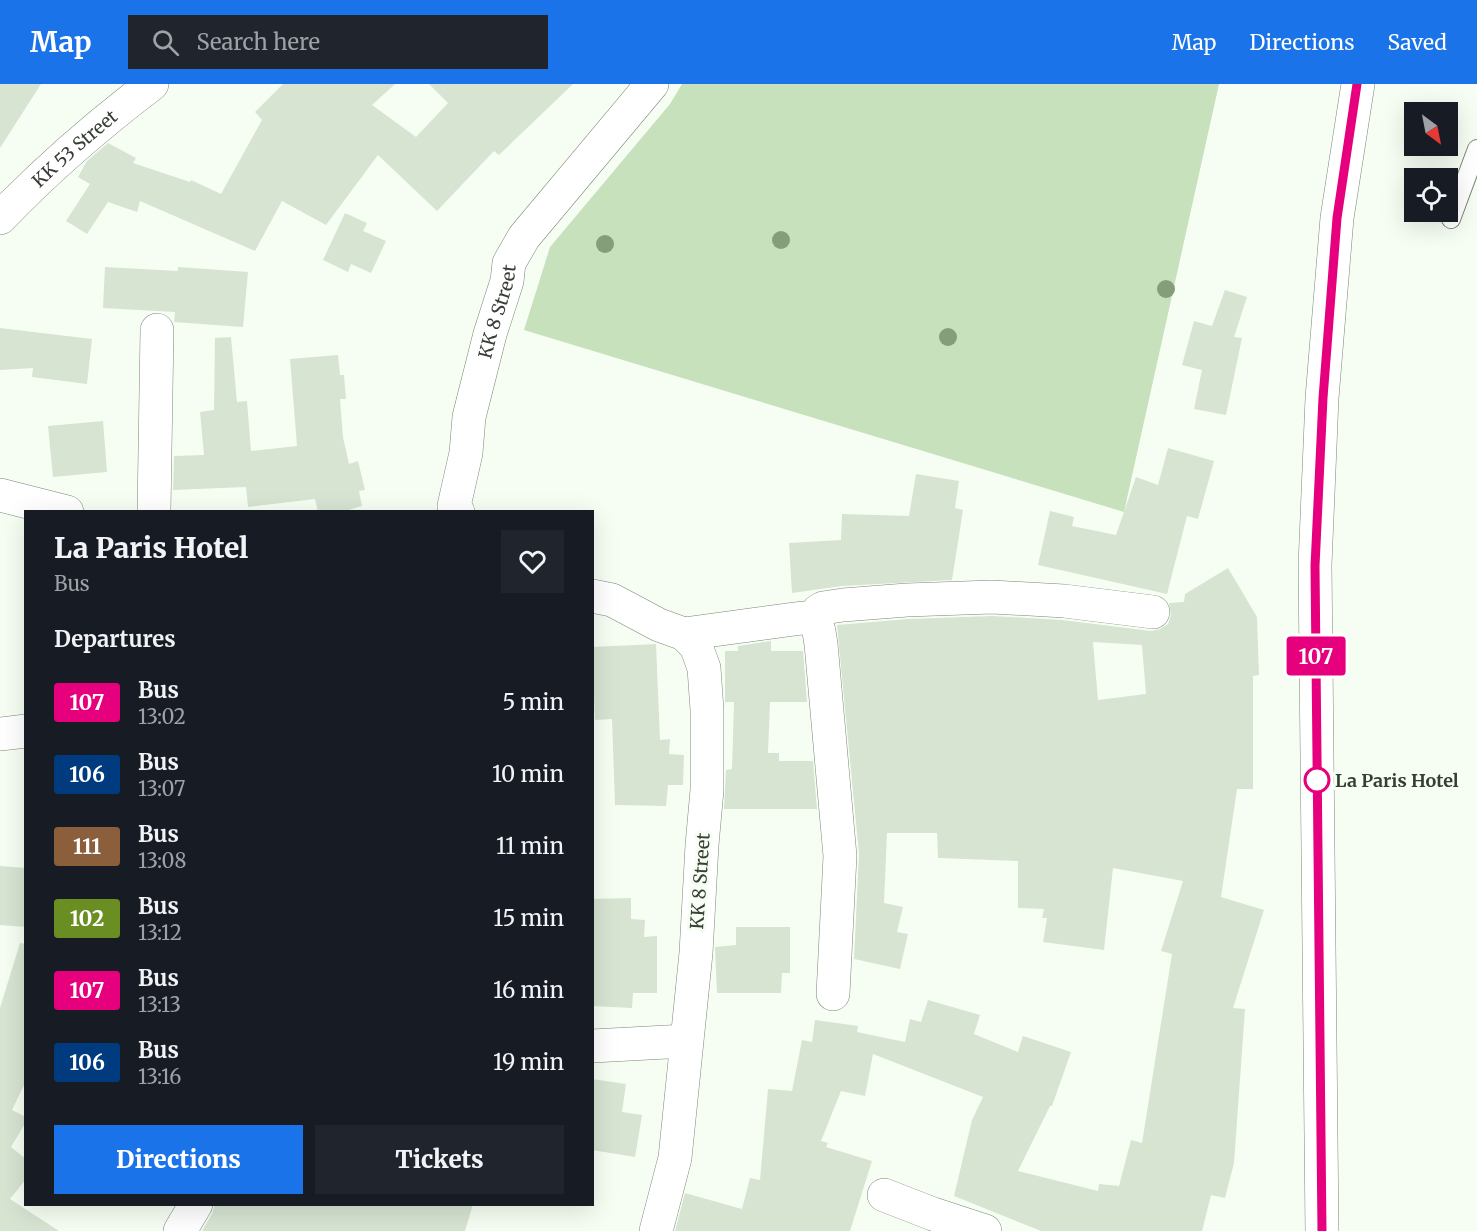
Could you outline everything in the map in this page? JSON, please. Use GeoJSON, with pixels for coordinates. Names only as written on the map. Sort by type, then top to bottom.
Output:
{"type":"FeatureCollection","features":[{"type":"Feature","properties":{"kind":"main road","name":"KK 53 Street"},"geometry":{"type":"LineString","coordinates":[[0,218],[64,155],[152,84]]}},
{"type":"Feature","properties":{"kind":"main road","name":"KK 8 Street"},"geometry":{"type":"LineString","coordinates":[[452,510],[466,453],[469,417],[490,334],[507,281],[509,262],[524,237],[652,84]]}},
{"type":"Feature","properties":{"kind":"main road"},"geometry":{"type":"LineString","coordinates":[[1322,1231],[1315,566],[1323,398],[1337,218],[1358,84]]}},
{"type":"Feature","properties":{"kind":"main road"},"geometry":{"type":"LineString","coordinates":[[154,510],[156,330]]}},
{"type":"Feature","properties":{"kind":"main road"},"geometry":{"type":"LineString","coordinates":[[0,495],[59,510]]}},
{"type":"Feature","properties":{"kind":"main road"},"geometry":{"type":"LineString","coordinates":[[594,596],[612,600],[659,626],[684,634],[802,618],[813,620],[817,624],[821,644],[840,856],[833,994]]}},
{"type":"Feature","properties":{"kind":"main road"},"geometry":{"type":"LineString","coordinates":[[813,620],[818,611],[823,608],[907,600],[992,597],[1064,601],[1153,612]]}},
{"type":"Feature","properties":{"kind":"main road","name":"KK 8 Street"},"geometry":{"type":"LineString","coordinates":[[656,1231],[675,1158],[696,953],[707,790],[707,710],[704,668],[696,646],[684,634]]}},
{"type":"Feature","properties":{"kind":"main road"},"geometry":{"type":"LineString","coordinates":[[0,734],[24,731]]}},
{"type":"Feature","properties":{"kind":"main road"},"geometry":{"type":"LineString","coordinates":[[594,1046],[686,1041]]}},
{"type":"Feature","properties":{"kind":"main road"},"geometry":{"type":"LineString","coordinates":[[884,1195],[985,1231]]}},
{"type":"Feature","properties":{"kind":"main road"},"geometry":{"type":"LineString","coordinates":[[180,1231],[195,1206]]}},
{"type":"Feature","properties":{"kind":"lane"},"geometry":{"type":"LineString","coordinates":[[1458,200],[1477,149]]}},
{"type":"Feature","properties":{"kind":"green space"},"geometry":{"type":"Polygon","coordinates":[[[682,84],[1219,84],[1124,512],[524,330],[550,247],[670,104],[682,84]]]}},
{"type":"Feature","properties":{"kind":"building"},"geometry":{"type":"Polygon","coordinates":[[[0,84],[41,84],[0,148],[0,84]]]}},
{"type":"Feature","properties":{"kind":"building"},"geometry":{"type":"Polygon","coordinates":[[[283,84],[395,84],[372,105],[416,137],[448,103],[429,84],[573,84],[499,155],[494,151],[437,211],[378,155],[326,225],[282,201],[255,251],[140,201],[137,212],[108,202],[87,234],[66,221],[90,184],[78,177],[87,161],[108,143],[136,158],[133,163],[190,182],[191,180],[221,194],[262,120],[255,112],[283,84]]]}},
{"type":"Feature","properties":{"kind":"building"},"geometry":{"type":"Polygon","coordinates":[[[345,213],[367,223],[363,231],[386,241],[371,273],[351,264],[348,272],[323,260],[345,213]]]}},
{"type":"Feature","properties":{"kind":"building"},"geometry":{"type":"Polygon","coordinates":[[[105,267],[178,271],[178,267],[248,272],[243,327],[174,322],[175,312],[103,308],[105,267]]]}},
{"type":"Feature","properties":{"kind":"building"},"geometry":{"type":"Polygon","coordinates":[[[1225,290],[1247,297],[1234,337],[1242,338],[1226,415],[1194,409],[1202,370],[1182,365],[1194,321],[1212,326],[1225,290]]]}},
{"type":"Feature","properties":{"kind":"building"},"geometry":{"type":"Polygon","coordinates":[[[0,328],[92,339],[87,384],[32,377],[33,368],[0,370],[0,328]]]}},
{"type":"Feature","properties":{"kind":"building"},"geometry":{"type":"Polygon","coordinates":[[[231,337],[237,402],[247,401],[251,451],[297,446],[290,359],[338,355],[340,375],[344,375],[346,399],[340,399],[343,437],[349,464],[358,461],[365,490],[359,491],[362,506],[349,510],[318,510],[315,499],[248,507],[246,487],[173,490],[174,456],[204,455],[200,412],[214,410],[215,338],[231,337]]]}},
{"type":"Feature","properties":{"kind":"building"},"geometry":{"type":"Polygon","coordinates":[[[103,421],[107,472],[53,477],[48,426],[103,421]]]}},
{"type":"Feature","properties":{"kind":"building"},"geometry":{"type":"Polygon","coordinates":[[[1168,448],[1214,461],[1198,519],[1187,516],[1167,594],[1038,565],[1050,511],[1074,517],[1072,526],[1116,535],[1136,477],[1158,485],[1168,448]]]}},
{"type":"Feature","properties":{"kind":"building"},"geometry":{"type":"Polygon","coordinates":[[[916,474],[959,481],[955,508],[963,510],[952,580],[842,586],[792,593],[789,543],[841,540],[842,514],[909,516],[916,474]]]}},
{"type":"Feature","properties":{"kind":"building"},"geometry":{"type":"Polygon","coordinates":[[[1228,568],[1257,617],[1259,675],[1253,676],[1253,789],[1237,789],[1221,897],[1264,910],[1233,1008],[1245,1009],[1234,1163],[1225,1198],[1211,1195],[1202,1231],[1041,1231],[954,1196],[972,1120],[983,1097],[873,1054],[865,1096],[841,1091],[821,1141],[828,1143],[826,1147],[872,1161],[850,1231],[675,1231],[685,1193],[742,1209],[750,1178],[760,1180],[768,1089],[792,1091],[802,1040],[812,1042],[815,1020],[858,1026],[857,1032],[905,1042],[910,1019],[921,1022],[928,1000],[980,1015],[974,1034],[1018,1052],[1023,1036],[1071,1052],[1052,1106],[1018,1171],[1098,1191],[1099,1184],[1119,1186],[1131,1140],[1142,1143],[1172,954],[1161,951],[1183,881],[1113,868],[1104,950],[1043,942],[1047,918],[1042,918],[1044,909],[1018,908],[1018,861],[938,858],[937,833],[887,833],[884,903],[903,907],[897,932],[908,934],[900,969],[854,959],[859,854],[837,625],[908,619],[992,616],[1062,620],[1151,631],[1168,624],[1171,615],[1169,603],[1184,602],[1185,594],[1228,568]],[[1093,642],[1098,700],[1146,694],[1142,645],[1093,642]]]}},
{"type":"Feature","properties":{"kind":"building"},"geometry":{"type":"Polygon","coordinates":[[[771,641],[771,651],[803,651],[807,702],[770,702],[768,753],[779,753],[779,761],[813,761],[817,809],[724,809],[726,770],[732,769],[734,702],[725,702],[725,651],[738,651],[738,646],[771,641]]]}},
{"type":"Feature","properties":{"kind":"building"},"geometry":{"type":"Polygon","coordinates":[[[656,644],[660,740],[670,739],[669,754],[684,755],[683,785],[668,785],[666,806],[615,805],[612,719],[595,720],[594,647],[656,644]]]}},
{"type":"Feature","properties":{"kind":"building"},"geometry":{"type":"Polygon","coordinates":[[[0,866],[24,868],[24,927],[0,925],[0,866]]]}},
{"type":"Feature","properties":{"kind":"building"},"geometry":{"type":"Polygon","coordinates":[[[631,898],[631,919],[645,920],[644,937],[657,936],[657,993],[633,993],[632,1008],[594,1006],[594,899],[631,898]]]}},
{"type":"Feature","properties":{"kind":"building"},"geometry":{"type":"Polygon","coordinates":[[[736,927],[790,927],[790,973],[782,973],[781,993],[717,993],[715,947],[736,945],[736,927]]]}},
{"type":"Feature","properties":{"kind":"building"},"geometry":{"type":"Polygon","coordinates":[[[20,943],[24,944],[24,1085],[12,1110],[24,1116],[24,1125],[11,1147],[24,1157],[24,1182],[10,1199],[59,1231],[0,1231],[0,1008],[20,943]]]}},
{"type":"Feature","properties":{"kind":"building"},"geometry":{"type":"Polygon","coordinates":[[[594,1079],[626,1084],[622,1112],[642,1115],[635,1157],[594,1150],[594,1079]]]}},
{"type":"Feature","properties":{"kind":"building"},"geometry":{"type":"Polygon","coordinates":[[[214,1206],[472,1206],[465,1231],[202,1231],[214,1206]]]}},
{"type":"Feature","properties":{"kind":"bus line","name":"107"},"geometry":{"type":"LineString","coordinates":[[1322,1231],[1315,566],[1318,477],[1337,218],[1357,84]]}},
{"type":"Feature","properties":{"kind":"place","name":"La Paris Hotel"},"geometry":{"type":"Point","coordinates":[1317,780]}}]}
